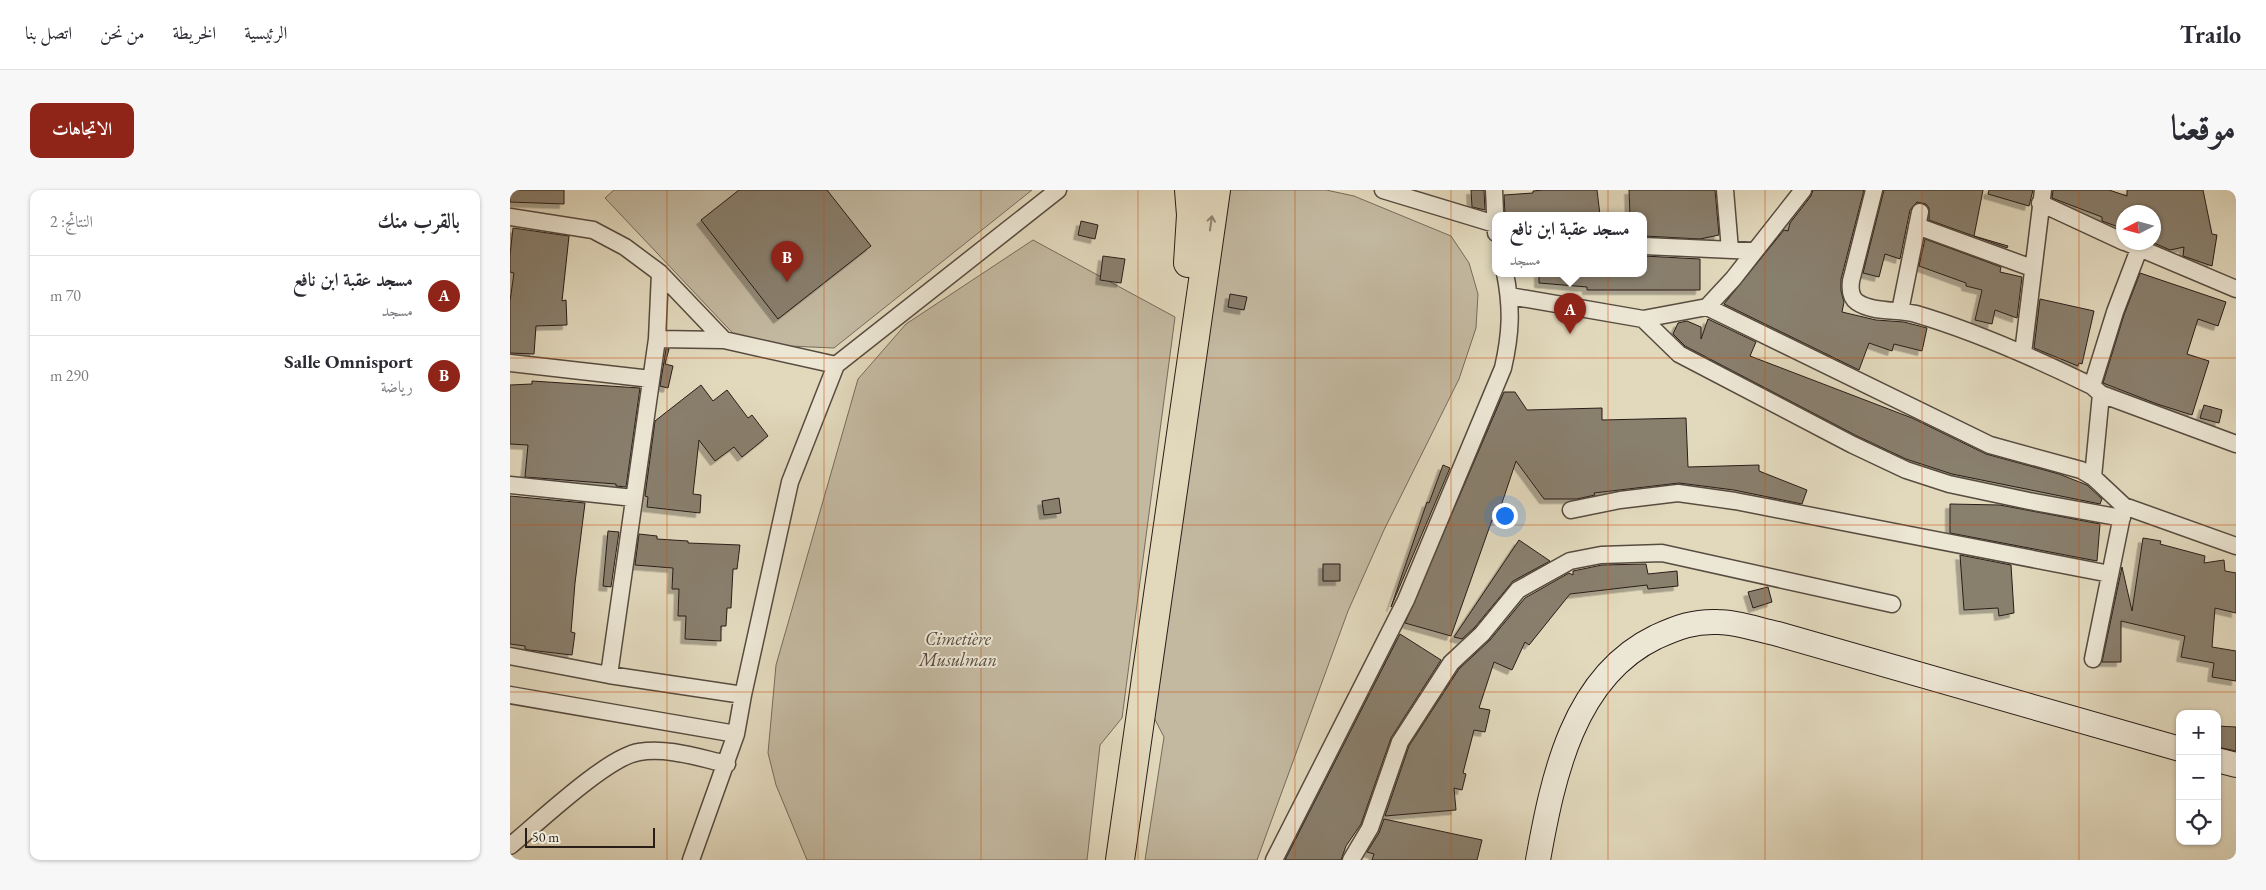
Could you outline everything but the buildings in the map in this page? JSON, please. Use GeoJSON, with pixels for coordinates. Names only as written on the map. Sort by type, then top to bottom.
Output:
{"type":"FeatureCollection","features":[{"type":"Feature","properties":{"kind":"highway"},"geometry":{"type":"LineString","coordinates":[[1103,860],[1182,318],[1190,248],[1191,215],[1189,190]]}},
{"type":"Feature","properties":{"kind":"highway"},"geometry":{"type":"LineString","coordinates":[[1120,860],[1216,190]]}},
{"type":"Feature","properties":{"kind":"main road"},"geometry":{"type":"LineString","coordinates":[[1538,860],[1549,801],[1576,720],[1603,677],[1628,653],[1681,625],[1719,622],[1778,634],[2176,748]]}},
{"type":"Feature","properties":{"kind":"main road"},"geometry":{"type":"LineString","coordinates":[[2221,761],[2236,765]]}},
{"type":"Feature","properties":{"kind":"street"},"geometry":{"type":"LineString","coordinates":[[691,860],[736,734],[742,695],[790,482],[836,365],[1058,190]]}},
{"type":"Feature","properties":{"kind":"street"},"geometry":{"type":"LineString","coordinates":[[1383,190],[1492,228]]}},
{"type":"Feature","properties":{"kind":"street"},"geometry":{"type":"LineString","coordinates":[[1494,190],[1495,212]]}},
{"type":"Feature","properties":{"kind":"street"},"geometry":{"type":"LineString","coordinates":[[1725,190],[1730,250]]}},
{"type":"Feature","properties":{"kind":"street"},"geometry":{"type":"LineString","coordinates":[[1707,307],[1733,279],[1803,190]]}},
{"type":"Feature","properties":{"kind":"street"},"geometry":{"type":"LineString","coordinates":[[1874,190],[1851,281],[1851,292],[1855,300],[1867,307],[1915,314],[2023,353],[2096,390],[2236,444]]}},
{"type":"Feature","properties":{"kind":"street"},"geometry":{"type":"LineString","coordinates":[[2023,353],[2041,196],[2116,237]]}},
{"type":"Feature","properties":{"kind":"street"},"geometry":{"type":"LineString","coordinates":[[510,217],[593,230],[625,247],[660,273],[724,340]]}},
{"type":"Feature","properties":{"kind":"street"},"geometry":{"type":"LineString","coordinates":[[1900,311],[1919,219],[2032,268]]}},
{"type":"Feature","properties":{"kind":"street"},"geometry":{"type":"LineString","coordinates":[[1647,246],[1755,251]]}},
{"type":"Feature","properties":{"kind":"street"},"geometry":{"type":"LineString","coordinates":[[2093,476],[2096,390],[2128,250]]}},
{"type":"Feature","properties":{"kind":"street"},"geometry":{"type":"LineString","coordinates":[[2145,250],[2234,283]]}},
{"type":"Feature","properties":{"kind":"street"},"geometry":{"type":"LineString","coordinates":[[609,675],[657,339],[660,273]]}},
{"type":"Feature","properties":{"kind":"street"},"geometry":{"type":"LineString","coordinates":[[1274,860],[1406,600],[1496,386],[1503,368],[1510,336],[1510,296],[1506,277]]}},
{"type":"Feature","properties":{"kind":"street"},"geometry":{"type":"LineString","coordinates":[[1510,296],[1643,318],[1707,307],[1990,445],[2081,470],[2093,476],[2123,512]]}},
{"type":"Feature","properties":{"kind":"street"},"geometry":{"type":"LineString","coordinates":[[1643,318],[1679,354],[1853,445],[1906,470],[1949,484],[2029,501],[2123,512],[2236,546]]}},
{"type":"Feature","properties":{"kind":"street"},"geometry":{"type":"LineString","coordinates":[[657,339],[724,340],[836,365]]}},
{"type":"Feature","properties":{"kind":"street"},"geometry":{"type":"LineString","coordinates":[[510,363],[651,379]]}},
{"type":"Feature","properties":{"kind":"street"},"geometry":{"type":"LineString","coordinates":[[510,485],[634,498]]}},
{"type":"Feature","properties":{"kind":"street"},"geometry":{"type":"LineString","coordinates":[[1571,510],[1620,500],[1678,493],[1761,506],[2110,574]]}},
{"type":"Feature","properties":{"kind":"street"},"geometry":{"type":"LineString","coordinates":[[2093,659],[2123,512]]}},
{"type":"Feature","properties":{"kind":"street"},"geometry":{"type":"LineString","coordinates":[[1351,860],[1370,828],[1400,742],[1451,663],[1482,634],[1518,590],[1570,561],[1602,555],[1662,553],[1892,604]]}},
{"type":"Feature","properties":{"kind":"street"},"geometry":{"type":"LineString","coordinates":[[510,656],[609,675],[742,695]]}},
{"type":"Feature","properties":{"kind":"street"},"geometry":{"type":"LineString","coordinates":[[510,695],[736,734]]}},
{"type":"Feature","properties":{"kind":"street"},"geometry":{"type":"LineString","coordinates":[[510,846],[613,762],[622,758],[639,752],[672,752],[726,764]]}},
{"type":"Feature","properties":{"kind":"green space"},"geometry":{"type":"Polygon","coordinates":[[[614,190],[1032,190],[834,348],[743,344],[605,198],[614,190]]]}},
{"type":"Feature","properties":{"kind":"green space"},"geometry":{"type":"Polygon","coordinates":[[[1227,190],[1326,190],[1354,196],[1451,236],[1469,263],[1478,294],[1476,328],[1459,379],[1384,530],[1348,611],[1257,860],[1145,860],[1164,737],[1148,706],[1227,190]]]}},
{"type":"Feature","properties":{"kind":"green space","name":"Cimetière Musulman"},"geometry":{"type":"Polygon","coordinates":[[[1033,240],[1175,317],[1122,718],[1100,745],[1087,860],[807,860],[776,785],[768,753],[776,665],[858,379],[906,324],[1033,240]]]}},
{"type":"Feature","properties":{"kind":"place","name":"Salle Omnisport"},"geometry":{"type":"Point","coordinates":[787,282]}},
{"type":"Feature","properties":{"kind":"place","name":"مسجد عقبة ابن نافع"},"geometry":{"type":"Point","coordinates":[1570,334]}}]}
